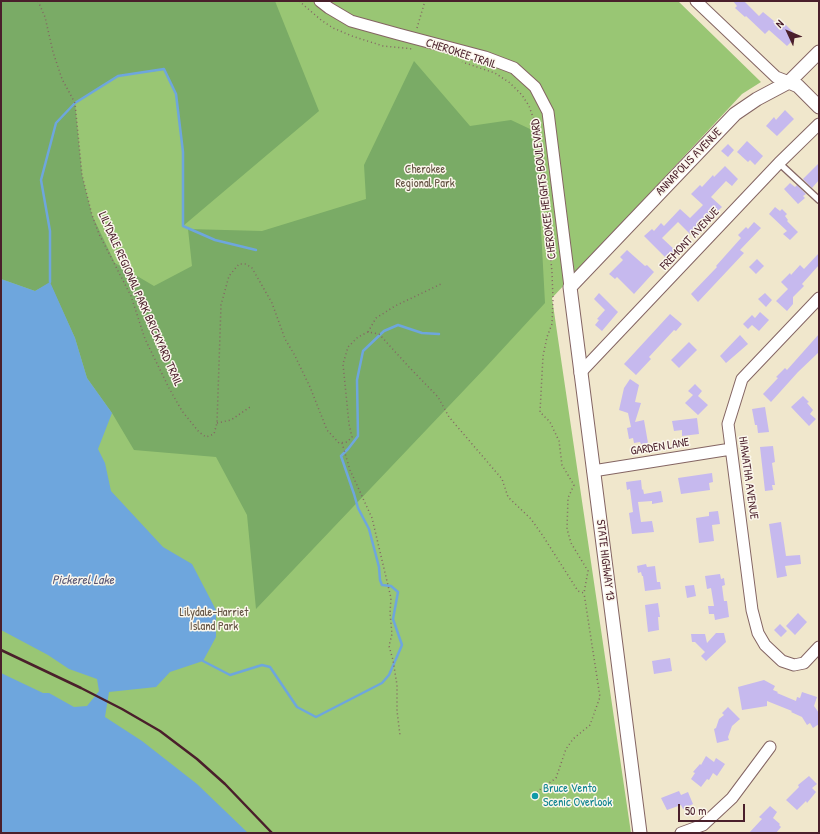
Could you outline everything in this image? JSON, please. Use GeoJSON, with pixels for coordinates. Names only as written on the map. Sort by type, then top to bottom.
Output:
{"type":"FeatureCollection","features":[{"type":"Feature","properties":{"kind":"street","name":"CHEROKEE HEIGHTS BOULEVARD"},"geometry":{"type":"LineString","coordinates":[[320,1],[351,21],[485,56],[514,68],[535,86],[548,112],[570,287]]}},
{"type":"Feature","properties":{"kind":"street"},"geometry":{"type":"LineString","coordinates":[[696,1],[776,77],[798,86],[819,107]]}},
{"type":"Feature","properties":{"kind":"street","name":"ANNAPOLIS AVENUE"},"geometry":{"type":"LineString","coordinates":[[570,287],[735,114],[756,99],[789,82],[819,52]]}},
{"type":"Feature","properties":{"kind":"street","name":"FREMONT AVENUE"},"geometry":{"type":"LineString","coordinates":[[580,373],[819,124]]}},
{"type":"Feature","properties":{"kind":"street","name":"STATE HIGHWAY 13"},"geometry":{"type":"LineString","coordinates":[[570,287],[640,833]]}},
{"type":"Feature","properties":{"kind":"street","name":"HIAWATHA AVENUE"},"geometry":{"type":"LineString","coordinates":[[819,298],[742,379],[728,424],[752,610],[758,633],[765,645],[782,661],[794,665],[804,663],[819,647]]}},
{"type":"Feature","properties":{"kind":"street","name":"GARDEN LANE"},"geometry":{"type":"LineString","coordinates":[[593,471],[731,449]]}},
{"type":"Feature","properties":{"kind":"street"},"geometry":{"type":"LineString","coordinates":[[682,833],[703,825],[732,798],[770,747]]}},
{"type":"Feature","properties":{"kind":"lane"},"geometry":{"type":"LineString","coordinates":[[779,164],[819,200]]}},
{"type":"Feature","properties":{"kind":"path","name":"LILYDALE REGIONAL PARK BRICKYARD TRAIL"},"geometry":{"type":"LineString","coordinates":[[38,1],[45,17],[53,52],[62,79],[75,103],[82,175],[99,234],[131,296],[145,339],[182,411],[199,432],[206,437],[214,434],[217,423]]}},
{"type":"Feature","properties":{"kind":"path","name":"CHEROKEE TRAIL"},"geometry":{"type":"LineString","coordinates":[[299,1],[320,20],[333,28],[383,46],[418,50]]}},
{"type":"Feature","properties":{"kind":"path"},"geometry":{"type":"LineString","coordinates":[[416,30],[425,1]]}},
{"type":"Feature","properties":{"kind":"path","name":"CHEROKEE TRAIL"},"geometry":{"type":"LineString","coordinates":[[456,60],[485,69],[503,78],[516,89],[529,106],[538,131],[553,289],[552,324],[547,337],[543,356],[540,412],[550,422],[559,441],[562,465],[574,485],[568,498],[567,529],[572,544],[588,571],[584,593]]}},
{"type":"Feature","properties":{"kind":"path"},"geometry":{"type":"LineString","coordinates":[[250,407],[232,420],[217,423],[221,346],[221,305],[229,276],[239,264],[246,264],[252,268],[272,303],[285,340],[294,354],[310,387],[326,430],[339,443],[348,442],[352,437],[349,424],[343,364],[348,347],[358,337],[368,332],[376,318],[395,306],[441,284]]}},
{"type":"Feature","properties":{"kind":"path"},"geometry":{"type":"LineString","coordinates":[[368,332],[379,334],[438,397],[449,417],[502,479],[508,497],[531,519],[578,591],[584,593],[600,697],[590,725],[573,739],[566,749],[556,778],[538,791],[535,796]]}},
{"type":"Feature","properties":{"kind":"path"},"geometry":{"type":"LineString","coordinates":[[342,443],[350,470],[372,518],[391,598],[390,613],[392,634],[389,646],[397,685],[397,711],[400,735]]}},
{"type":"Feature","properties":{"kind":"green space","name":"Lilydale-Harriet Island Park"},"geometry":{"type":"Polygon","coordinates":[[[1,1],[678,1],[761,82],[742,94],[552,298],[631,833],[1,833],[1,1]]]}},
{"type":"Feature","properties":{"kind":"green space","name":"Cherokee Regional Park"},"geometry":{"type":"Polygon","coordinates":[[[1,1],[275,1],[319,111],[183,226],[183,152],[176,94],[164,70],[118,76],[75,103],[82,175],[92,215],[115,263],[154,286],[192,266],[188,229],[262,231],[366,199],[364,165],[414,61],[470,126],[511,120],[530,129],[538,174],[545,303],[256,609],[247,515],[216,457],[134,450],[112,413],[87,378],[75,338],[50,283],[35,291],[1,279],[1,1]]]}},
{"type":"Feature","properties":{"kind":"water","name":"Pickerel Lake"},"geometry":{"type":"Polygon","coordinates":[[[1,279],[35,291],[50,282],[75,338],[87,378],[112,413],[98,449],[105,463],[111,491],[163,547],[192,564],[216,610],[216,637],[203,661],[170,672],[156,687],[109,692],[105,717],[142,741],[197,784],[248,833],[1,833],[1,673],[43,693],[49,693],[74,707],[87,706],[99,691],[97,679],[69,669],[48,655],[1,630],[1,279]]]}},
{"type":"Feature","properties":{"kind":"building"},"geometry":{"type":"Polygon","coordinates":[[[733,1],[744,1],[759,16],[763,12],[780,26],[784,23],[794,33],[792,35],[795,38],[787,46],[769,30],[765,34],[735,8],[737,6],[733,1]]]}},
{"type":"Feature","properties":{"kind":"building"},"geometry":{"type":"Polygon","coordinates":[[[785,110],[794,119],[777,136],[766,126],[774,117],[776,120],[785,110]]]}},
{"type":"Feature","properties":{"kind":"building"},"geometry":{"type":"Polygon","coordinates":[[[747,141],[763,156],[755,165],[750,160],[748,162],[737,152],[747,141]]]}},
{"type":"Feature","properties":{"kind":"building"},"geometry":{"type":"Polygon","coordinates":[[[728,144],[734,150],[728,157],[721,151],[728,144]]]}},
{"type":"Feature","properties":{"kind":"building"},"geometry":{"type":"Polygon","coordinates":[[[819,163],[819,180],[812,188],[803,179],[819,163]]]}},
{"type":"Feature","properties":{"kind":"building"},"geometry":{"type":"Polygon","coordinates":[[[725,166],[738,179],[732,186],[726,181],[711,197],[722,207],[700,228],[702,230],[694,238],[678,222],[662,238],[677,252],[669,261],[644,236],[652,229],[654,231],[661,223],[664,226],[680,209],[690,218],[703,205],[691,194],[700,185],[702,187],[713,175],[714,177],[725,166]]]}},
{"type":"Feature","properties":{"kind":"building"},"geometry":{"type":"Polygon","coordinates":[[[790,183],[795,187],[797,185],[806,194],[803,196],[805,198],[798,204],[784,189],[790,183]]]}},
{"type":"Feature","properties":{"kind":"building"},"geometry":{"type":"Polygon","coordinates":[[[775,207],[780,211],[782,209],[787,214],[785,216],[788,220],[787,221],[798,232],[790,240],[783,234],[787,231],[769,214],[775,207]]]}},
{"type":"Feature","properties":{"kind":"building"},"geometry":{"type":"Polygon","coordinates":[[[754,222],[761,228],[740,250],[744,253],[698,302],[691,294],[717,267],[716,266],[741,238],[738,235],[746,227],[748,229],[754,222]]]}},
{"type":"Feature","properties":{"kind":"building"},"geometry":{"type":"Polygon","coordinates":[[[627,250],[654,272],[634,294],[617,277],[615,279],[609,274],[623,260],[620,257],[627,250]]]}},
{"type":"Feature","properties":{"kind":"building"},"geometry":{"type":"Polygon","coordinates":[[[819,253],[819,265],[802,284],[804,286],[793,297],[793,304],[787,311],[776,301],[788,289],[781,282],[790,273],[791,275],[800,265],[804,269],[819,253]]]}},
{"type":"Feature","properties":{"kind":"building"},"geometry":{"type":"Polygon","coordinates":[[[757,259],[764,266],[756,274],[749,267],[757,259]]]}},
{"type":"Feature","properties":{"kind":"building"},"geometry":{"type":"Polygon","coordinates":[[[599,293],[618,312],[602,331],[595,325],[599,320],[597,319],[605,310],[594,299],[599,293]]]}},
{"type":"Feature","properties":{"kind":"building"},"geometry":{"type":"Polygon","coordinates":[[[765,293],[772,300],[766,307],[758,299],[765,293]]]}},
{"type":"Feature","properties":{"kind":"building"},"geometry":{"type":"Polygon","coordinates":[[[760,312],[769,320],[759,331],[752,325],[748,329],[743,324],[752,315],[755,318],[760,312]]]}},
{"type":"Feature","properties":{"kind":"building"},"geometry":{"type":"Polygon","coordinates":[[[670,314],[682,324],[676,331],[674,330],[649,357],[651,359],[636,375],[624,364],[670,314]]]}},
{"type":"Feature","properties":{"kind":"building"},"geometry":{"type":"Polygon","coordinates":[[[819,334],[819,352],[798,372],[771,402],[763,394],[778,378],[776,377],[785,368],[787,370],[819,334]]]}},
{"type":"Feature","properties":{"kind":"building"},"geometry":{"type":"Polygon","coordinates":[[[740,335],[748,344],[726,363],[720,356],[740,335]]]}},
{"type":"Feature","properties":{"kind":"building"},"geometry":{"type":"Polygon","coordinates":[[[689,342],[697,350],[679,368],[671,360],[689,342]]]}},
{"type":"Feature","properties":{"kind":"building"},"geometry":{"type":"Polygon","coordinates":[[[630,379],[639,385],[635,402],[641,403],[635,422],[644,420],[648,443],[634,443],[633,438],[629,439],[627,428],[631,427],[628,413],[619,410],[624,388],[630,379]]]}},
{"type":"Feature","properties":{"kind":"building"},"geometry":{"type":"Polygon","coordinates":[[[695,384],[702,391],[698,396],[708,405],[698,415],[685,403],[693,395],[688,391],[695,384]]]}},
{"type":"Feature","properties":{"kind":"building"},"geometry":{"type":"Polygon","coordinates":[[[803,396],[809,402],[807,403],[813,410],[810,414],[816,419],[809,426],[791,407],[803,396]]]}},
{"type":"Feature","properties":{"kind":"building"},"geometry":{"type":"Polygon","coordinates":[[[765,407],[769,432],[758,433],[752,409],[765,407]]]}},
{"type":"Feature","properties":{"kind":"building"},"geometry":{"type":"Polygon","coordinates":[[[697,418],[699,434],[682,436],[682,430],[674,431],[672,421],[697,418]]]}},
{"type":"Feature","properties":{"kind":"building"},"geometry":{"type":"Polygon","coordinates":[[[773,446],[775,462],[772,463],[775,485],[772,485],[773,490],[765,491],[760,447],[773,446]]]}},
{"type":"Feature","properties":{"kind":"building"},"geometry":{"type":"Polygon","coordinates":[[[712,473],[713,482],[709,483],[710,490],[681,494],[678,478],[712,473]]]}},
{"type":"Feature","properties":{"kind":"building"},"geometry":{"type":"Polygon","coordinates":[[[641,480],[644,494],[661,491],[663,502],[652,504],[652,501],[638,502],[641,522],[652,521],[654,532],[632,534],[629,513],[633,512],[630,489],[627,490],[626,482],[641,480]]]}},
{"type":"Feature","properties":{"kind":"building"},"geometry":{"type":"Polygon","coordinates":[[[718,511],[720,524],[712,525],[714,541],[699,543],[696,518],[709,516],[709,512],[718,511]]]}},
{"type":"Feature","properties":{"kind":"building"},"geometry":{"type":"Polygon","coordinates":[[[781,522],[786,556],[800,555],[801,564],[785,566],[787,576],[777,578],[769,524],[781,522]]]}},
{"type":"Feature","properties":{"kind":"building"},"geometry":{"type":"Polygon","coordinates":[[[646,564],[647,567],[655,566],[657,582],[660,582],[661,589],[645,591],[643,576],[641,572],[638,573],[637,566],[646,564]]]}},
{"type":"Feature","properties":{"kind":"building"},"geometry":{"type":"Polygon","coordinates":[[[720,574],[721,579],[724,578],[725,585],[722,586],[724,601],[727,601],[729,617],[715,620],[714,614],[709,614],[708,606],[714,606],[711,588],[707,589],[705,576],[720,574]]]}},
{"type":"Feature","properties":{"kind":"building"},"geometry":{"type":"Polygon","coordinates":[[[694,585],[696,596],[687,598],[685,586],[694,585]]]}},
{"type":"Feature","properties":{"kind":"building"},"geometry":{"type":"Polygon","coordinates":[[[658,603],[660,617],[658,617],[659,630],[648,632],[645,605],[658,603]]]}},
{"type":"Feature","properties":{"kind":"building"},"geometry":{"type":"Polygon","coordinates":[[[798,613],[807,622],[795,635],[786,626],[798,613]]]}},
{"type":"Feature","properties":{"kind":"building"},"geometry":{"type":"Polygon","coordinates":[[[780,624],[787,631],[781,637],[774,630],[780,624]]]}},
{"type":"Feature","properties":{"kind":"building"},"geometry":{"type":"Polygon","coordinates":[[[716,633],[724,633],[726,642],[706,661],[701,656],[705,652],[695,642],[692,642],[691,634],[705,634],[707,643],[716,633]]]}},
{"type":"Feature","properties":{"kind":"building"},"geometry":{"type":"Polygon","coordinates":[[[670,658],[672,671],[654,674],[652,661],[670,658]]]}},
{"type":"Feature","properties":{"kind":"building"},"geometry":{"type":"Polygon","coordinates":[[[764,680],[775,686],[773,690],[778,692],[777,693],[796,701],[797,697],[800,698],[802,692],[817,697],[814,706],[819,713],[819,724],[813,728],[810,723],[807,725],[802,717],[791,712],[792,711],[767,701],[767,706],[742,710],[738,687],[764,680]]]}},
{"type":"Feature","properties":{"kind":"building"},"geometry":{"type":"Polygon","coordinates":[[[728,707],[740,719],[732,726],[728,737],[729,740],[717,743],[714,729],[716,728],[719,719],[724,715],[722,713],[728,707]]]}},
{"type":"Feature","properties":{"kind":"building"},"geometry":{"type":"Polygon","coordinates":[[[706,756],[714,762],[716,758],[725,764],[717,776],[713,773],[709,780],[707,779],[701,787],[691,779],[695,773],[693,772],[700,764],[701,765],[706,756]]]}},
{"type":"Feature","properties":{"kind":"building"},"geometry":{"type":"Polygon","coordinates":[[[809,776],[817,784],[812,788],[816,792],[807,803],[806,801],[797,810],[786,800],[799,787],[798,785],[809,776]]]}},
{"type":"Feature","properties":{"kind":"building"},"geometry":{"type":"Polygon","coordinates":[[[679,791],[681,795],[688,792],[693,804],[683,809],[681,805],[667,810],[661,798],[679,791]]]}},
{"type":"Feature","properties":{"kind":"building"},"geometry":{"type":"Polygon","coordinates":[[[770,806],[777,812],[773,818],[780,824],[779,825],[781,827],[776,833],[749,833],[762,819],[759,817],[770,806]]]}},
{"type":"Feature","properties":{"kind":"waterway"},"geometry":{"type":"LineString","coordinates":[[50,282],[50,231],[41,180],[56,123],[75,103],[118,76],[164,69],[176,94],[183,152],[183,226],[215,240],[256,250]]}},
{"type":"Feature","properties":{"kind":"waterway"},"geometry":{"type":"LineString","coordinates":[[203,661],[230,675],[262,665],[270,667],[297,707],[316,717],[382,683],[389,675],[402,645],[393,619],[398,592],[391,586],[382,585],[369,529],[358,508],[341,456],[358,436],[357,380],[363,351],[384,331],[398,325],[422,333],[439,334]]}},
{"type":"Feature","properties":{"kind":"railway"},"geometry":{"type":"LineString","coordinates":[[1,650],[81,688],[160,731],[197,759],[225,784],[272,833]]}},
{"type":"Feature","properties":{"kind":"place","name":"Bruce Vento Scenic Overlook"},"geometry":{"type":"Point","coordinates":[535,796]}}]}
